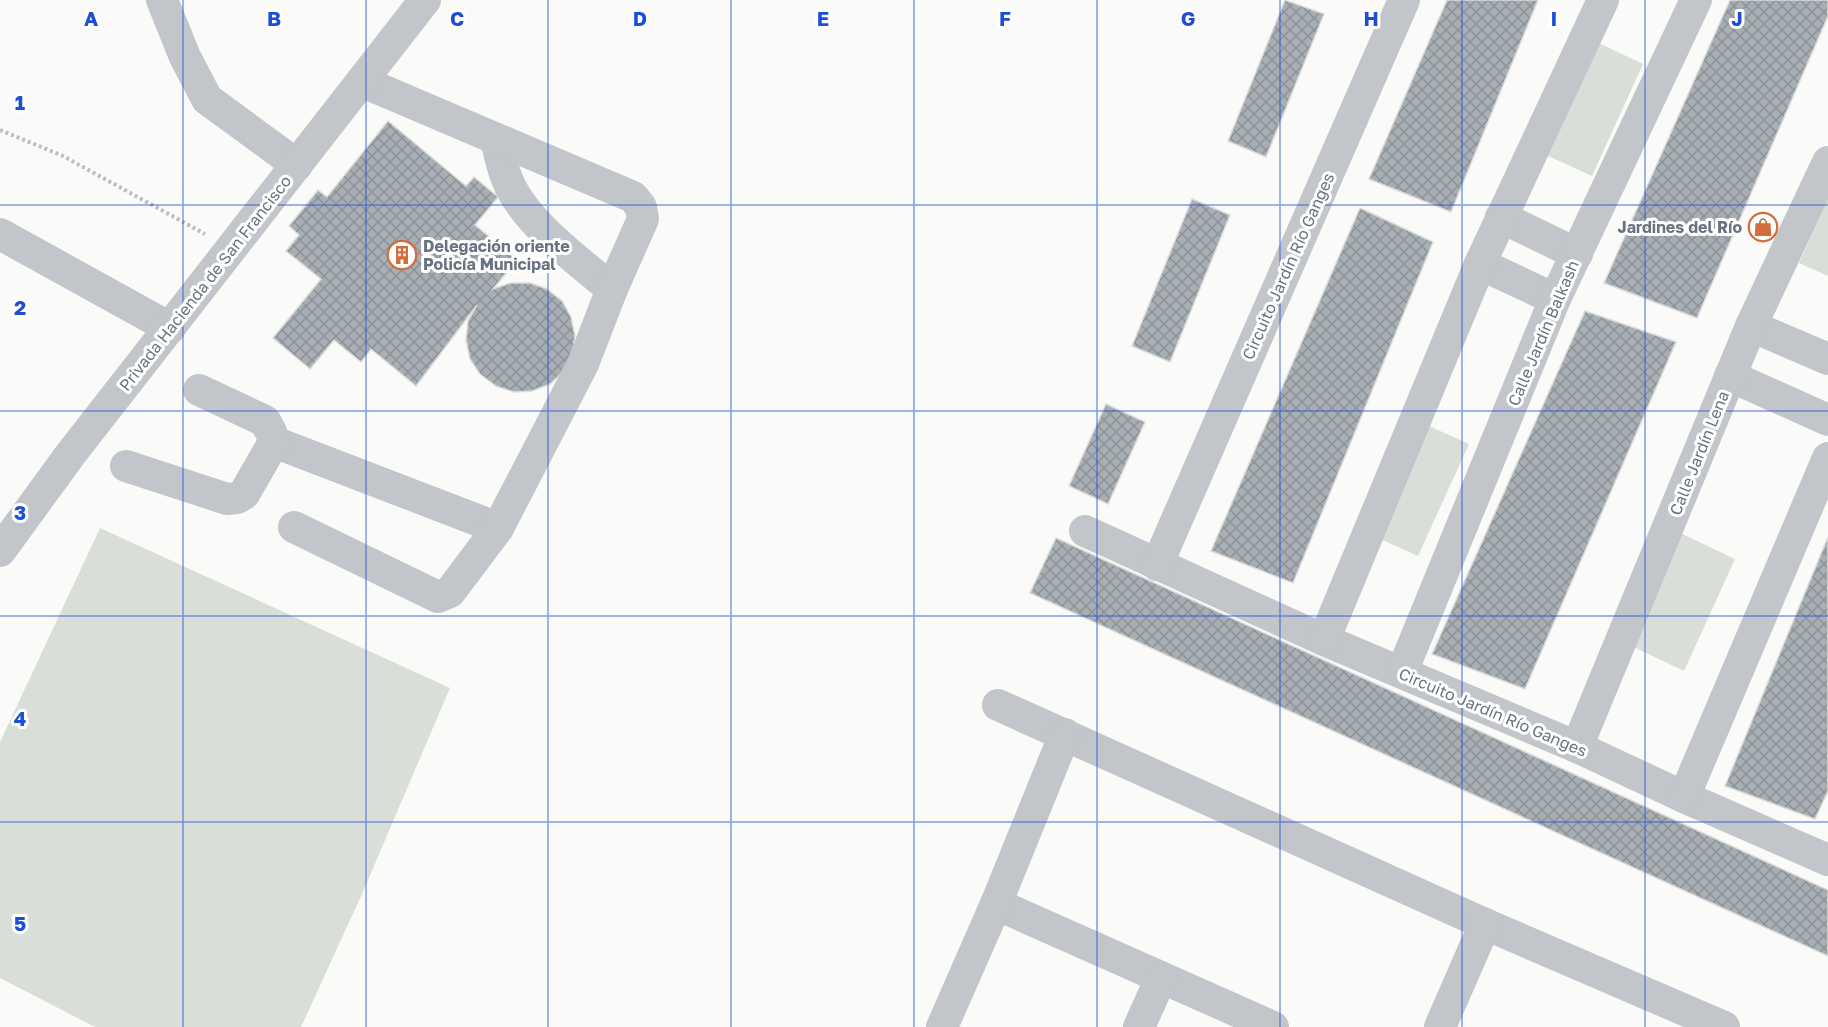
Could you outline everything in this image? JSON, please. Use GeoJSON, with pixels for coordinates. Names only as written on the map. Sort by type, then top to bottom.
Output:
{"type":"FeatureCollection","features":[{"type":"Feature","properties":{"kind":"street"},"geometry":{"type":"LineString","coordinates":[[162,0],[185,57],[207,99],[297,165]]}},
{"type":"Feature","properties":{"kind":"street","name":"Circuito Jardín Río Ganges"},"geometry":{"type":"LineString","coordinates":[[1157,565],[1404,0]]}},
{"type":"Feature","properties":{"kind":"street"},"geometry":{"type":"LineString","coordinates":[[1324,640],[1480,264],[1604,0]]}},
{"type":"Feature","properties":{"kind":"street","name":"Calle Jardín Balkash"},"geometry":{"type":"LineString","coordinates":[[1402,672],[1555,299],[1696,0]]}},
{"type":"Feature","properties":{"kind":"street","name":"Privada Hacienda de San Francisco"},"geometry":{"type":"LineString","coordinates":[[0,551],[70,455],[230,248],[363,82],[410,6]]}},
{"type":"Feature","properties":{"kind":"street"},"geometry":{"type":"LineString","coordinates":[[294,527],[438,597],[450,592],[498,528],[583,364],[612,289],[643,219],[640,207],[633,197],[363,82]]}},
{"type":"Feature","properties":{"kind":"street"},"geometry":{"type":"LineString","coordinates":[[496,139],[507,181],[520,203],[553,240],[612,289]]}},
{"type":"Feature","properties":{"kind":"street","name":"Calle Jardín Lena"},"geometry":{"type":"LineString","coordinates":[[1577,747],[1751,326],[1828,162]]}},
{"type":"Feature","properties":{"kind":"street"},"geometry":{"type":"LineString","coordinates":[[1501,218],[1577,254]]}},
{"type":"Feature","properties":{"kind":"street"},"geometry":{"type":"LineString","coordinates":[[0,234],[170,328]]}},
{"type":"Feature","properties":{"kind":"street"},"geometry":{"type":"LineString","coordinates":[[1480,264],[1555,299]]}},
{"type":"Feature","properties":{"kind":"street"},"geometry":{"type":"LineString","coordinates":[[1751,326],[1828,359]]}},
{"type":"Feature","properties":{"kind":"street"},"geometry":{"type":"LineString","coordinates":[[1730,376],[1828,420]]}},
{"type":"Feature","properties":{"kind":"street"},"geometry":{"type":"LineString","coordinates":[[126,466],[227,499],[237,498],[244,494],[274,442],[272,432],[265,421],[199,390]]}},
{"type":"Feature","properties":{"kind":"street"},"geometry":{"type":"LineString","coordinates":[[274,442],[498,528]]}},
{"type":"Feature","properties":{"kind":"street"},"geometry":{"type":"LineString","coordinates":[[1684,797],[1828,458]]}},
{"type":"Feature","properties":{"kind":"street","name":"Circuito Jardín Río Ganges"},"geometry":{"type":"LineString","coordinates":[[1085,531],[1324,640],[1577,747],[1828,860]]}},
{"type":"Feature","properties":{"kind":"street"},"geometry":{"type":"LineString","coordinates":[[998,705],[1485,924],[1724,1027]]}},
{"type":"Feature","properties":{"kind":"street"},"geometry":{"type":"LineString","coordinates":[[942,1027],[996,904],[1065,734]]}},
{"type":"Feature","properties":{"kind":"street"},"geometry":{"type":"LineString","coordinates":[[996,904],[1161,978],[1238,1019],[1273,1027]]}},
{"type":"Feature","properties":{"kind":"street"},"geometry":{"type":"LineString","coordinates":[[1440,1027],[1485,924]]}},
{"type":"Feature","properties":{"kind":"street"},"geometry":{"type":"LineString","coordinates":[[1139,1027],[1161,978]]}},
{"type":"Feature","properties":{"kind":"path"},"geometry":{"type":"LineString","coordinates":[[0,130],[63,156],[230,248]]}},
{"type":"Feature","properties":{"kind":"shaded area"},"geometry":{"type":"Polygon","coordinates":[[[1584,36],[1643,64],[1592,176],[1533,149],[1584,36]]]}},
{"type":"Feature","properties":{"kind":"shaded area"},"geometry":{"type":"Polygon","coordinates":[[[1828,199],[1828,276],[1799,263],[1828,199]]]}},
{"type":"Feature","properties":{"kind":"shaded area"},"geometry":{"type":"Polygon","coordinates":[[[1409,417],[1469,444],[1418,556],[1358,529],[1409,417]]]}},
{"type":"Feature","properties":{"kind":"shaded area"},"geometry":{"type":"Polygon","coordinates":[[[100,528],[450,688],[362,894],[301,1027],[95,1027],[0,978],[0,742],[100,528]]]}},
{"type":"Feature","properties":{"kind":"shaded area"},"geometry":{"type":"Polygon","coordinates":[[[1676,531],[1735,559],[1684,671],[1625,643],[1676,531]]]}},
{"type":"Feature","properties":{"kind":"building"},"geometry":{"type":"Polygon","coordinates":[[[1285,0],[1324,14],[1266,157],[1228,141],[1285,0]]]}},
{"type":"Feature","properties":{"kind":"building"},"geometry":{"type":"Polygon","coordinates":[[[1447,0],[1538,0],[1451,212],[1369,179],[1447,0]]]}},
{"type":"Feature","properties":{"kind":"building"},"geometry":{"type":"Polygon","coordinates":[[[1730,0],[1828,0],[1828,16],[1697,318],[1604,283],[1730,0]]]}},
{"type":"Feature","properties":{"kind":"building","name":"Delegación oriente Policía Municipal"},"geometry":{"type":"Polygon","coordinates":[[[388,121],[466,186],[474,177],[498,197],[475,225],[517,260],[493,289],[511,283],[530,283],[547,289],[562,301],[571,317],[575,336],[572,354],[564,371],[550,384],[532,391],[514,392],[496,386],[480,374],[470,359],[466,340],[468,321],[477,305],[416,386],[371,349],[361,362],[334,340],[310,369],[273,338],[321,279],[286,251],[299,235],[289,226],[318,190],[327,197],[388,121]]]}},
{"type":"Feature","properties":{"kind":"building"},"geometry":{"type":"Polygon","coordinates":[[[1192,199],[1230,215],[1170,362],[1132,346],[1192,199]]]}},
{"type":"Feature","properties":{"kind":"building"},"geometry":{"type":"Polygon","coordinates":[[[1360,208],[1433,242],[1293,583],[1211,551],[1360,208]]]}},
{"type":"Feature","properties":{"kind":"building"},"geometry":{"type":"Polygon","coordinates":[[[1585,311],[1676,342],[1525,689],[1432,654],[1585,311]]]}},
{"type":"Feature","properties":{"kind":"building"},"geometry":{"type":"Polygon","coordinates":[[[1106,404],[1145,422],[1108,504],[1069,486],[1106,404]]]}},
{"type":"Feature","properties":{"kind":"building"},"geometry":{"type":"Polygon","coordinates":[[[1828,537],[1828,791],[1815,819],[1725,786],[1828,537]]]}},
{"type":"Feature","properties":{"kind":"building"},"geometry":{"type":"Polygon","coordinates":[[[1056,538],[1828,890],[1828,956],[1030,593],[1056,538]]]}},
{"type":"Feature","properties":{"kind":"place","name":"Jardines del Río"},"geometry":{"type":"Point","coordinates":[1763,227]}},
{"type":"Feature","properties":{"kind":"place","name":"Delegación oriente Policía Municipal"},"geometry":{"type":"Point","coordinates":[402,255]}}]}
